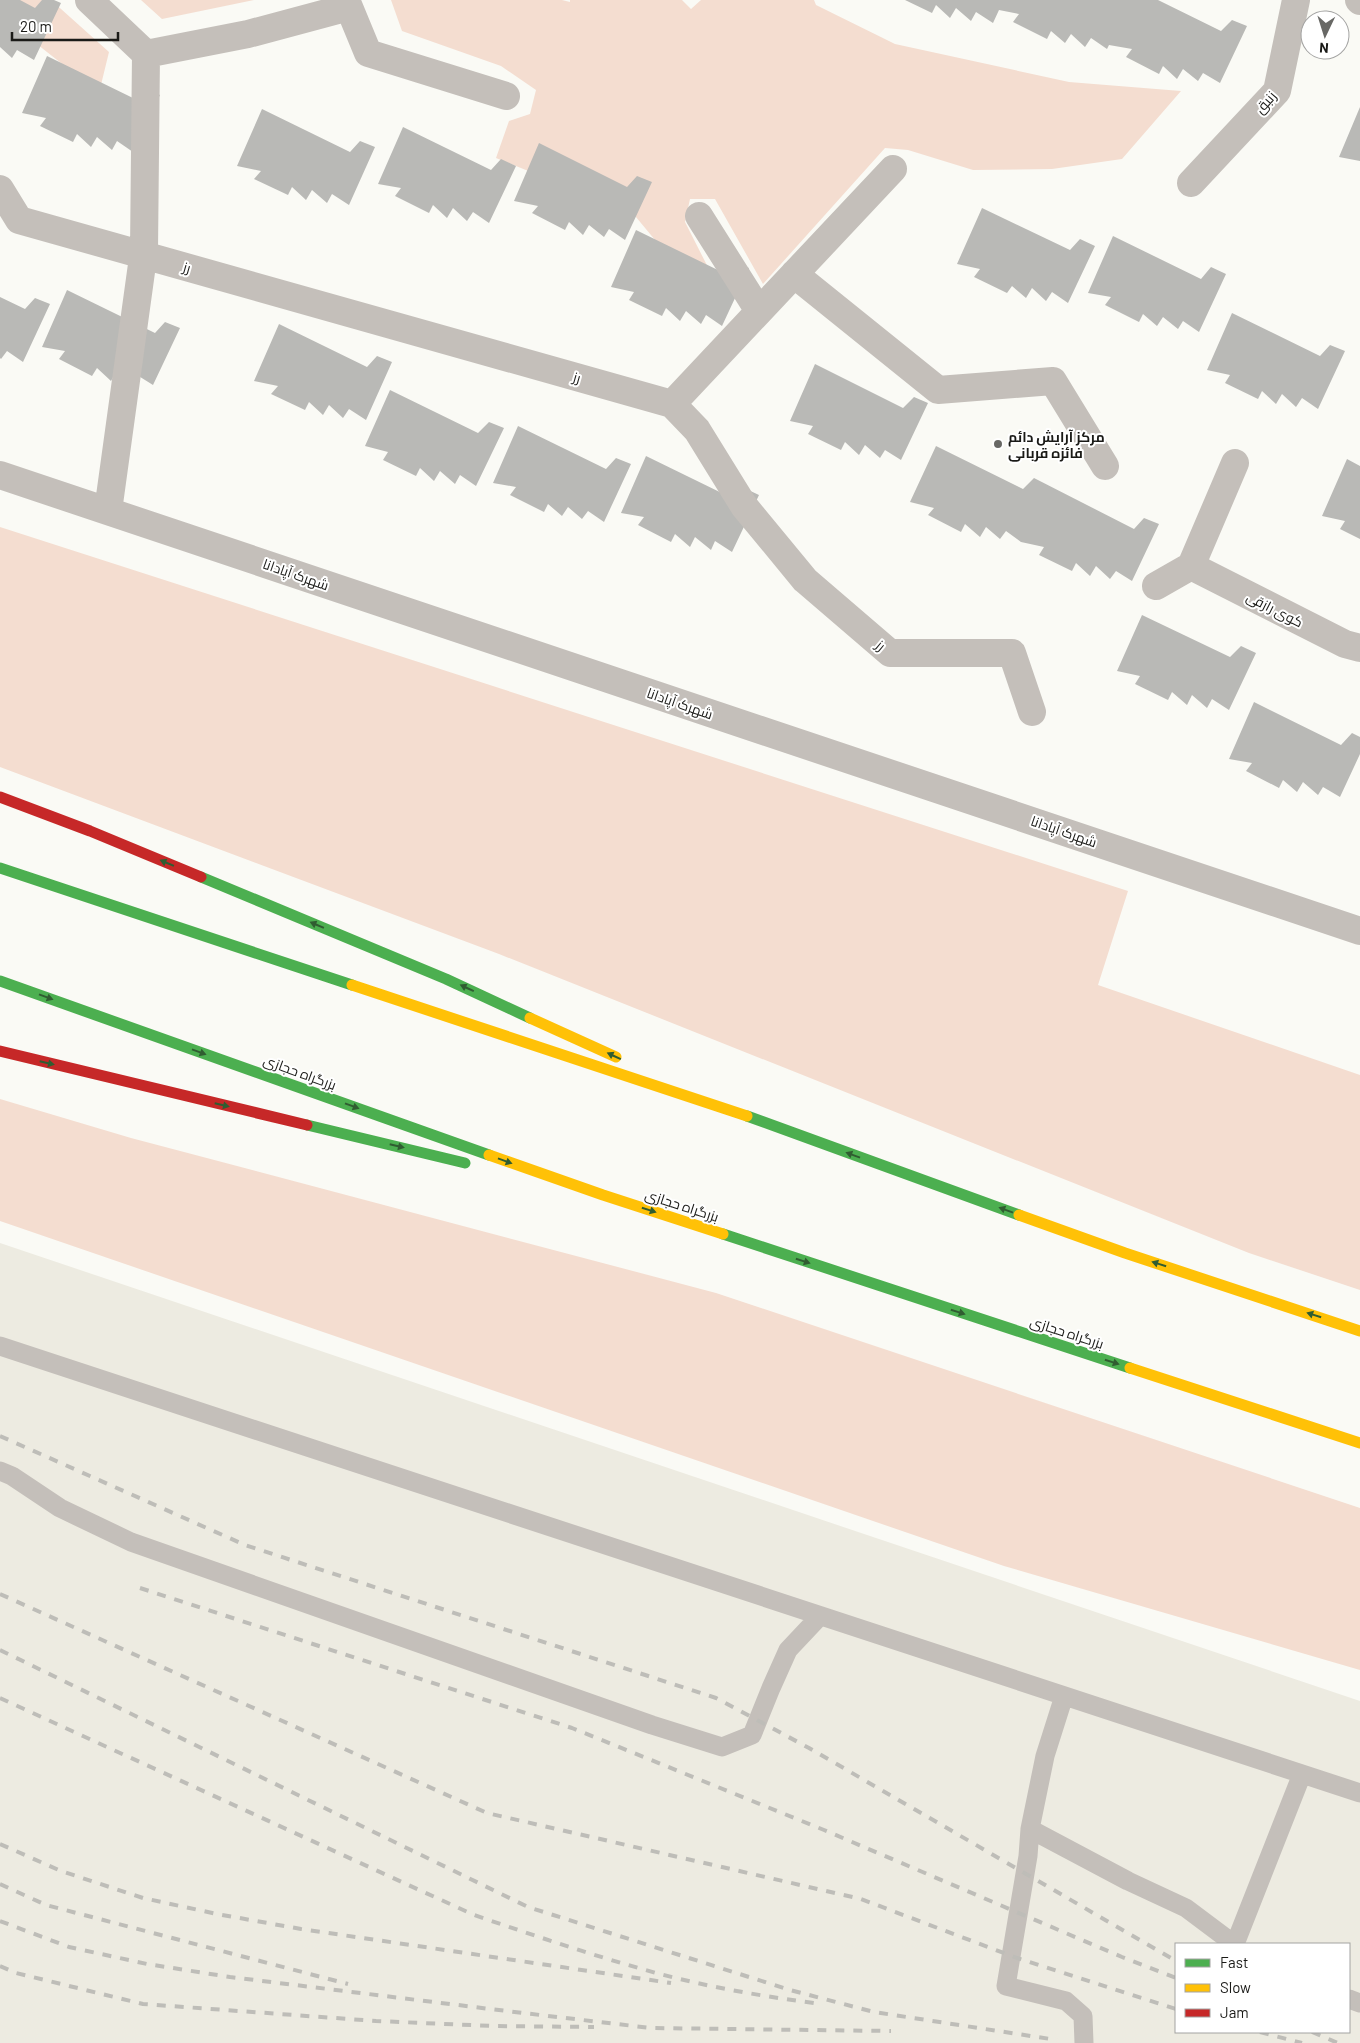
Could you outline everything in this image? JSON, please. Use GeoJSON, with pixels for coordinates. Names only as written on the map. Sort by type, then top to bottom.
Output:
{"type":"FeatureCollection","features":[{"type":"Feature","properties":{"kind":"highway"},"geometry":{"type":"LineString","coordinates":[[0,796],[90,831],[446,979],[623,1060]]}},
{"type":"Feature","properties":{"kind":"highway"},"geometry":{"type":"LineString","coordinates":[[0,868],[738,1114],[1125,1253],[1360,1331]]}},
{"type":"Feature","properties":{"kind":"highway","name":"بزرگراه حجازی"},"geometry":{"type":"LineString","coordinates":[[0,981],[603,1195],[1360,1444]]}},
{"type":"Feature","properties":{"kind":"highway"},"geometry":{"type":"LineString","coordinates":[[0,1051],[476,1165]]}},
{"type":"Feature","properties":{"kind":"highway"},"geometry":{"type":"LineString","coordinates":[[641,1068],[738,1114]]}},
{"type":"Feature","properties":{"kind":"highway"},"geometry":{"type":"LineString","coordinates":[[496,1170],[603,1195]]}},
{"type":"Feature","properties":{"kind":"street"},"geometry":{"type":"LineString","coordinates":[[89,0],[146,54],[143,254],[108,511]]}},
{"type":"Feature","properties":{"kind":"street","name":"زنبق"},"geometry":{"type":"LineString","coordinates":[[1191,182],[1277,91],[1296,0]]}},
{"type":"Feature","properties":{"kind":"street"},"geometry":{"type":"LineString","coordinates":[[146,54],[248,34],[349,7],[368,53],[506,96]]}},
{"type":"Feature","properties":{"kind":"street"},"geometry":{"type":"LineString","coordinates":[[672,404],[893,169]]}},
{"type":"Feature","properties":{"kind":"street","name":"رز"},"geometry":{"type":"LineString","coordinates":[[0,189],[19,220],[672,404],[697,430],[744,506],[804,580],[890,652],[1012,653],[1032,712]]}},
{"type":"Feature","properties":{"kind":"street"},"geometry":{"type":"LineString","coordinates":[[699,216],[759,311]]}},
{"type":"Feature","properties":{"kind":"street"},"geometry":{"type":"LineString","coordinates":[[794,274],[938,390],[1053,381],[1105,466]]}},
{"type":"Feature","properties":{"kind":"street"},"geometry":{"type":"LineString","coordinates":[[1156,586],[1191,566],[1234,463]]}},
{"type":"Feature","properties":{"kind":"street","name":"شهرک آپادانا"},"geometry":{"type":"LineString","coordinates":[[0,475],[1360,931]]}},
{"type":"Feature","properties":{"kind":"street","name":"کوی رازقی"},"geometry":{"type":"LineString","coordinates":[[1191,566],[1344,644],[1360,648]]}},
{"type":"Feature","properties":{"kind":"lane"},"geometry":{"type":"LineString","coordinates":[[0,1346],[1360,1794]]}},
{"type":"Feature","properties":{"kind":"lane"},"geometry":{"type":"LineString","coordinates":[[0,1471],[12,1476],[60,1508],[132,1542],[652,1725],[722,1747],[752,1735],[766,1698],[788,1650],[820,1616]]}},
{"type":"Feature","properties":{"kind":"lane"},"geometry":{"type":"LineString","coordinates":[[1064,1696],[1045,1756],[1030,1829],[1028,1856],[1006,1986],[1066,2001],[1083,2016],[1084,2043]]}},
{"type":"Feature","properties":{"kind":"lane"},"geometry":{"type":"LineString","coordinates":[[1234,1943],[1302,1774]]}},
{"type":"Feature","properties":{"kind":"lane"},"geometry":{"type":"LineString","coordinates":[[1030,1829],[1128,1881],[1186,1908],[1233,1943]]}},
{"type":"Feature","properties":{"kind":"shaded area"},"geometry":{"type":"Polygon","coordinates":[[[0,0],[51,0],[109,52],[99,93],[0,15],[0,0]]]}},
{"type":"Feature","properties":{"kind":"shaded area"},"geometry":{"type":"Polygon","coordinates":[[[141,0],[254,0],[162,19],[141,0]]]}},
{"type":"Feature","properties":{"kind":"shaded area"},"geometry":{"type":"Polygon","coordinates":[[[391,0],[562,0],[570,2],[570,0],[682,0],[691,9],[701,0],[814,0],[816,5],[895,44],[1069,82],[1181,91],[1122,159],[1052,169],[973,170],[908,150],[885,148],[763,284],[715,199],[690,199],[685,222],[720,291],[675,264],[626,205],[543,177],[496,158],[509,121],[530,114],[536,90],[501,66],[402,31],[391,0]]]}},
{"type":"Feature","properties":{"kind":"shaded area"},"geometry":{"type":"Polygon","coordinates":[[[0,527],[1128,891],[1098,985],[1360,1075],[1360,1290],[1249,1253],[499,954],[0,767],[0,527]]]}},
{"type":"Feature","properties":{"kind":"shaded area"},"geometry":{"type":"Polygon","coordinates":[[[0,1099],[131,1138],[716,1293],[1360,1508],[1360,1670],[1004,1566],[0,1221],[0,1099]]]}},
{"type":"Feature","properties":{"kind":"shaded area"},"geometry":{"type":"Polygon","coordinates":[[[0,1243],[1360,1701],[1360,2043],[0,2043],[0,1243]]]}},
{"type":"Feature","properties":{"kind":"building"},"geometry":{"type":"Polygon","coordinates":[[[0,0],[20,0],[35,8],[42,0],[54,0],[61,3],[34,60],[17,50],[12,58],[0,47],[0,0]]]}},
{"type":"Feature","properties":{"kind":"building"},"geometry":{"type":"Polygon","coordinates":[[[905,0],[1158,0],[1221,31],[1232,20],[1247,26],[1220,83],[1203,73],[1198,81],[1183,69],[1177,79],[1163,66],[1159,74],[1126,57],[1132,49],[1109,45],[1107,49],[1091,38],[1085,47],[1071,34],[1065,43],[1051,31],[1047,39],[1013,22],[1019,14],[999,10],[993,23],[976,12],[971,21],[956,8],[950,18],[936,5],[932,13],[905,0]]]}},
{"type":"Feature","properties":{"kind":"building"},"geometry":{"type":"Polygon","coordinates":[[[47,56],[135,99],[146,89],[160,95],[133,152],[117,141],[112,150],[97,137],[91,147],[77,134],[73,142],[40,126],[46,118],[22,113],[47,56]]]}},
{"type":"Feature","properties":{"kind":"building"},"geometry":{"type":"Polygon","coordinates":[[[1360,107],[1360,161],[1339,157],[1360,107]]]}},
{"type":"Feature","properties":{"kind":"building"},"geometry":{"type":"Polygon","coordinates":[[[262,109],[350,152],[360,141],[375,147],[349,205],[332,194],[327,203],[312,190],[306,200],[292,187],[288,195],[254,179],[261,171],[237,166],[262,109]]]}},
{"type":"Feature","properties":{"kind":"building"},"geometry":{"type":"Polygon","coordinates":[[[403,127],[491,170],[501,159],[516,166],[489,223],[473,212],[467,221],[453,208],[447,218],[433,205],[429,213],[395,196],[401,188],[378,184],[403,127]]]}},
{"type":"Feature","properties":{"kind":"building"},"geometry":{"type":"Polygon","coordinates":[[[539,143],[627,187],[637,176],[652,182],[625,240],[609,229],[604,237],[589,225],[583,235],[569,222],[565,230],[532,213],[538,206],[514,201],[539,143]]]}},
{"type":"Feature","properties":{"kind":"building"},"geometry":{"type":"Polygon","coordinates":[[[982,208],[1070,250],[1080,239],[1095,246],[1068,303],[1052,292],[1046,301],[1032,288],[1026,298],[1012,286],[1007,293],[974,277],[980,269],[957,264],[982,208]]]}},
{"type":"Feature","properties":{"kind":"building"},"geometry":{"type":"Polygon","coordinates":[[[636,230],[724,273],[735,262],[749,268],[722,326],[706,315],[701,324],[686,311],[680,321],[666,308],[662,316],[629,300],[634,292],[611,287],[636,230]]]}},
{"type":"Feature","properties":{"kind":"building"},"geometry":{"type":"Polygon","coordinates":[[[1113,236],[1201,279],[1211,267],[1226,274],[1199,332],[1183,321],[1178,329],[1163,317],[1157,326],[1143,314],[1139,322],[1105,305],[1111,297],[1088,293],[1113,236]]]}},
{"type":"Feature","properties":{"kind":"building"},"geometry":{"type":"Polygon","coordinates":[[[67,290],[155,333],[165,322],[180,328],[153,385],[137,375],[117,370],[111,381],[97,368],[92,376],[59,359],[65,351],[42,347],[67,290]]]}},
{"type":"Feature","properties":{"kind":"building"},"geometry":{"type":"Polygon","coordinates":[[[0,297],[25,309],[35,298],[50,304],[23,362],[7,351],[0,358],[0,297]]]}},
{"type":"Feature","properties":{"kind":"building"},"geometry":{"type":"Polygon","coordinates":[[[1232,313],[1320,356],[1330,345],[1345,351],[1318,409],[1302,398],[1296,407],[1282,394],[1276,404],[1262,391],[1258,399],[1225,383],[1230,375],[1207,370],[1232,313]]]}},
{"type":"Feature","properties":{"kind":"building"},"geometry":{"type":"Polygon","coordinates":[[[279,324],[367,367],[377,356],[392,362],[366,420],[349,409],[343,418],[329,405],[323,415],[309,402],[305,410],[271,394],[278,386],[254,381],[279,324]]]}},
{"type":"Feature","properties":{"kind":"building"},"geometry":{"type":"Polygon","coordinates":[[[815,364],[903,408],[914,397],[928,403],[901,460],[885,450],[880,458],[865,445],[859,455],[845,442],[841,450],[808,434],[813,426],[790,421],[815,364]]]}},
{"type":"Feature","properties":{"kind":"building"},"geometry":{"type":"Polygon","coordinates":[[[390,390],[478,433],[489,422],[504,428],[476,486],[460,475],[455,484],[440,471],[434,481],[420,468],[416,476],[383,460],[388,452],[365,446],[390,390]]]}},
{"type":"Feature","properties":{"kind":"building"},"geometry":{"type":"Polygon","coordinates":[[[518,426],[606,469],[616,458],[631,464],[604,522],[588,511],[582,519],[568,507],[562,516],[548,504],[544,512],[510,495],[516,487],[493,483],[518,426]]]}},
{"type":"Feature","properties":{"kind":"building"},"geometry":{"type":"Polygon","coordinates":[[[936,446],[1023,489],[1034,478],[1134,529],[1144,518],[1159,524],[1132,581],[1116,571],[1110,579],[1096,566],[1090,576],[1076,563],[1072,571],[1039,555],[1044,547],[1021,542],[1006,531],[1000,539],[986,527],[980,537],[965,524],[961,532],[928,515],[934,508],[910,502],[936,446]]]}},
{"type":"Feature","properties":{"kind":"building"},"geometry":{"type":"Polygon","coordinates":[[[646,456],[734,499],[744,488],[759,495],[732,552],[715,541],[711,550],[695,537],[690,547],[675,534],[671,542],[638,525],[644,517],[621,513],[646,456]]]}},
{"type":"Feature","properties":{"kind":"building"},"geometry":{"type":"Polygon","coordinates":[[[1347,459],[1360,466],[1360,539],[1340,529],[1345,521],[1322,516],[1347,459]]]}},
{"type":"Feature","properties":{"kind":"building"},"geometry":{"type":"Polygon","coordinates":[[[1142,615],[1230,657],[1241,646],[1256,653],[1229,710],[1212,699],[1207,708],[1192,695],[1187,705],[1172,692],[1168,700],[1135,684],[1140,676],[1117,671],[1142,615]]]}},
{"type":"Feature","properties":{"kind":"building"},"geometry":{"type":"Polygon","coordinates":[[[1254,702],[1341,745],[1352,733],[1360,737],[1360,754],[1340,797],[1323,787],[1318,795],[1303,782],[1297,792],[1283,780],[1279,788],[1246,771],[1252,763],[1229,759],[1254,702]]]}},
{"type":"Feature","properties":{"kind":"railway"},"geometry":{"type":"LineString","coordinates":[[0,1436],[245,1545],[716,1698],[809,1748],[1175,1960]]}},
{"type":"Feature","properties":{"kind":"railway"},"geometry":{"type":"LineString","coordinates":[[140,1588],[572,1728],[824,1830],[1122,1957],[1175,1978]]}},
{"type":"Feature","properties":{"kind":"railway"},"geometry":{"type":"LineString","coordinates":[[0,1594],[487,1813],[861,1899],[1017,1958],[1175,2009]]}},
{"type":"Feature","properties":{"kind":"railway"},"geometry":{"type":"LineString","coordinates":[[0,1650],[528,1907],[790,1990],[874,2012],[1057,2040]]}},
{"type":"Feature","properties":{"kind":"railway"},"geometry":{"type":"LineString","coordinates":[[0,1698],[474,1915],[660,1974],[740,1992],[821,2004]]}},
{"type":"Feature","properties":{"kind":"railway"},"geometry":{"type":"LineString","coordinates":[[0,1844],[61,1871],[143,1898],[217,1914],[301,1929],[671,1983]]}},
{"type":"Feature","properties":{"kind":"railway"},"geometry":{"type":"LineString","coordinates":[[0,1884],[46,1905],[348,1984]]}},
{"type":"Feature","properties":{"kind":"railway"},"geometry":{"type":"LineString","coordinates":[[0,1921],[69,1947],[147,1964],[230,1977],[651,2028],[891,2031]]}},
{"type":"Feature","properties":{"kind":"railway"},"geometry":{"type":"LineString","coordinates":[[0,1966],[16,1973],[143,2004],[376,2021],[493,2026],[594,2027]]}},
{"type":"Feature","properties":{"kind":"railway"},"geometry":{"type":"LineString","coordinates":[[1264,2033],[1302,2043]]}},
{"type":"Feature","properties":{"kind":"railway"},"geometry":{"type":"LineString","coordinates":[[1314,2033],[1338,2043]]}},
{"type":"Feature","properties":{"kind":"traffic: fast"},"geometry":{"type":"LineString","coordinates":[[0,868],[352,985]]}},
{"type":"Feature","properties":{"kind":"traffic: fast"},"geometry":{"type":"LineString","coordinates":[[201,877],[446,979],[530,1018]]}},
{"type":"Feature","properties":{"kind":"traffic: fast"},"geometry":{"type":"LineString","coordinates":[[0,981],[489,1155]]}},
{"type":"Feature","properties":{"kind":"traffic: fast"},"geometry":{"type":"LineString","coordinates":[[747,1116],[1019,1215]]}},
{"type":"Feature","properties":{"kind":"traffic: fast"},"geometry":{"type":"LineString","coordinates":[[307,1125],[465,1163]]}},
{"type":"Feature","properties":{"kind":"traffic: fast"},"geometry":{"type":"LineString","coordinates":[[723,1234],[1130,1368]]}},
{"type":"Feature","properties":{"kind":"traffic: slow"},"geometry":{"type":"LineString","coordinates":[[352,985],[747,1116]]}},
{"type":"Feature","properties":{"kind":"traffic: slow"},"geometry":{"type":"LineString","coordinates":[[530,1018],[616,1057]]}},
{"type":"Feature","properties":{"kind":"traffic: slow"},"geometry":{"type":"LineString","coordinates":[[489,1155],[723,1234]]}},
{"type":"Feature","properties":{"kind":"traffic: slow"},"geometry":{"type":"LineString","coordinates":[[1019,1215],[1125,1253],[1360,1331]]}},
{"type":"Feature","properties":{"kind":"traffic: slow"},"geometry":{"type":"LineString","coordinates":[[1130,1368],[1360,1443]]}},
{"type":"Feature","properties":{"kind":"traffic: jam"},"geometry":{"type":"LineString","coordinates":[[0,797],[90,831],[201,877]]}},
{"type":"Feature","properties":{"kind":"traffic: jam"},"geometry":{"type":"LineString","coordinates":[[0,1051],[307,1125]]}},
{"type":"Feature","properties":{"kind":"place","name":"مرکز آرایش دائم فائزه قربانی"},"geometry":{"type":"Point","coordinates":[998,444]}}]}
